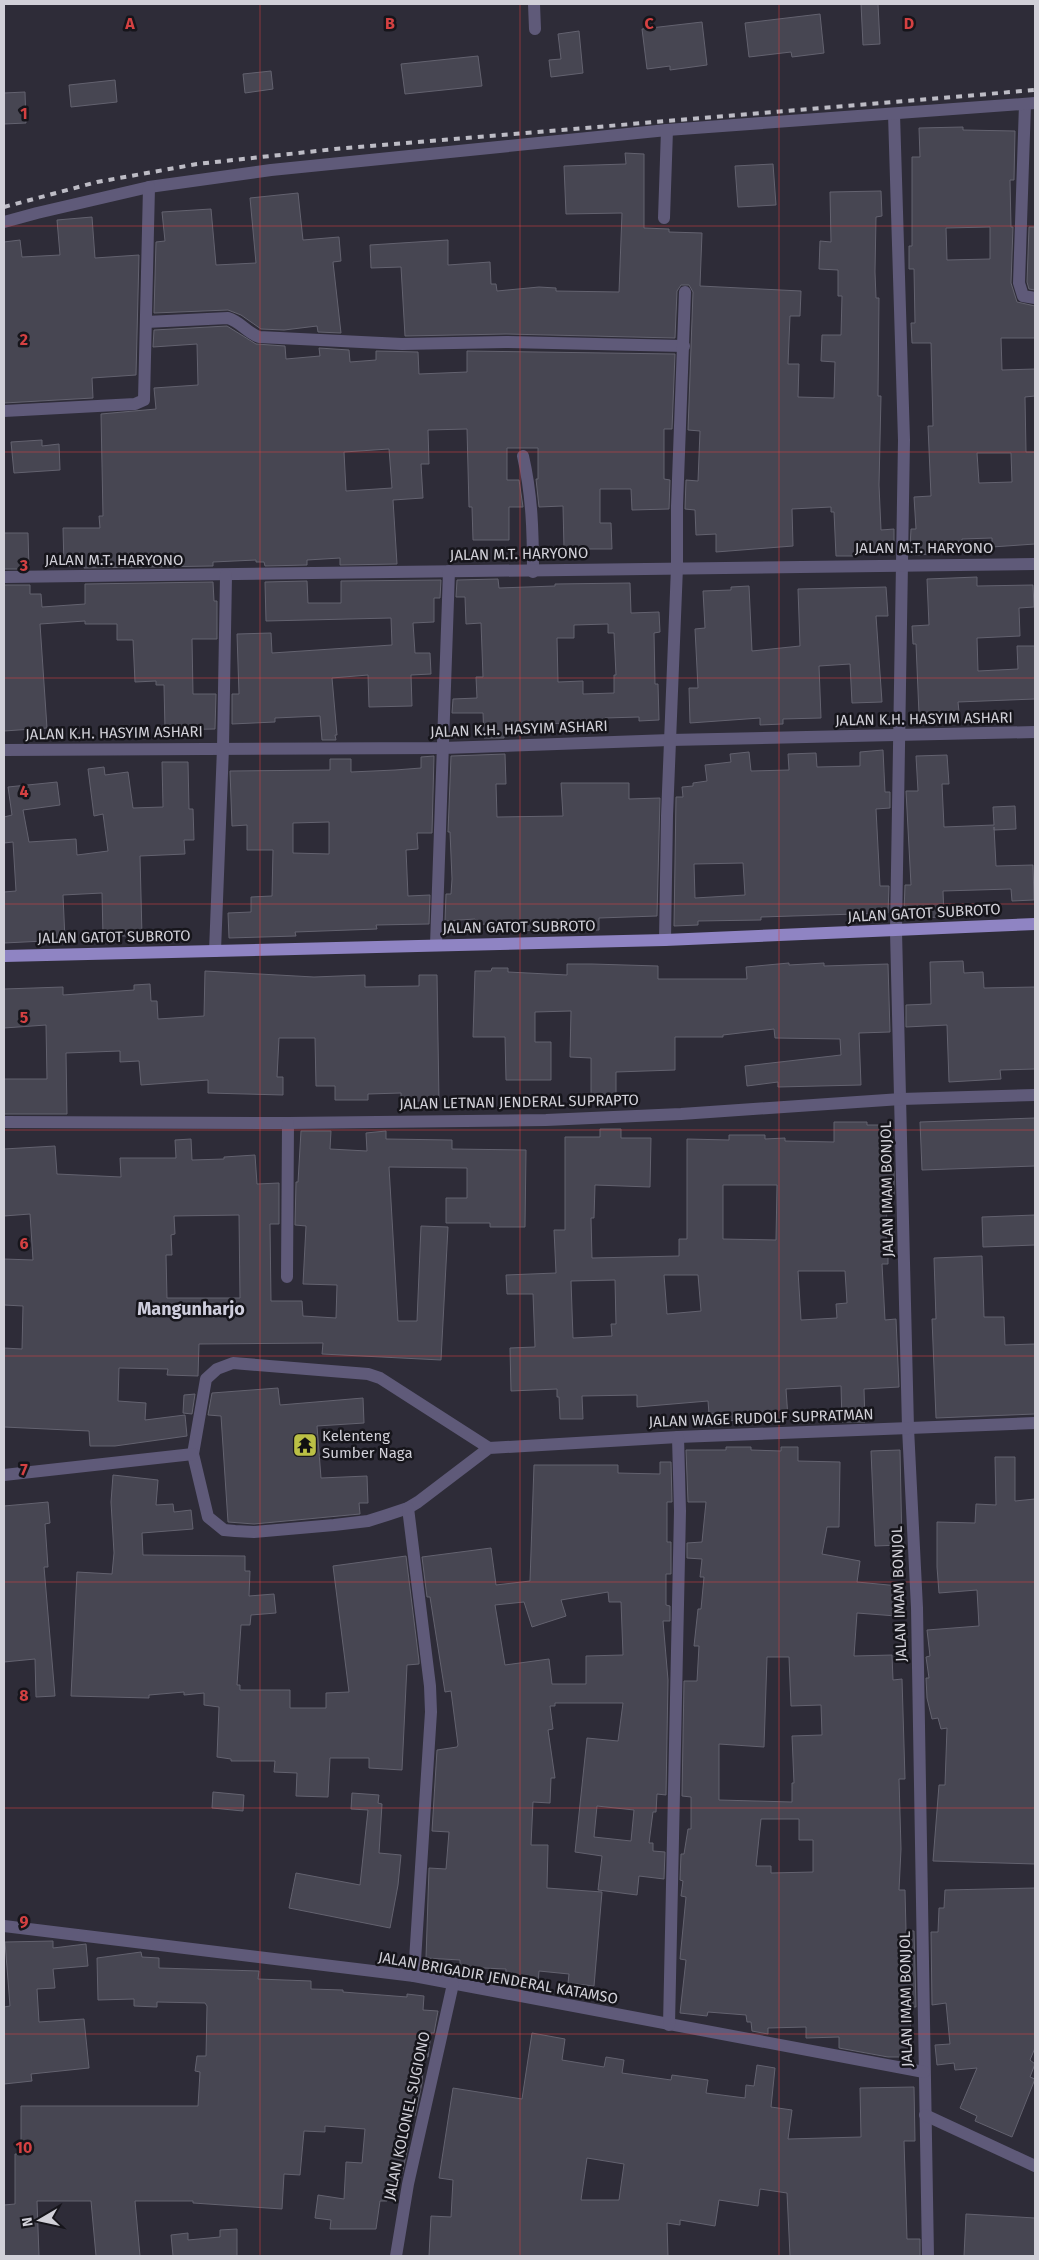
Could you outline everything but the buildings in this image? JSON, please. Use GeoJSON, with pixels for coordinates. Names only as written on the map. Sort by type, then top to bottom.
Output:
{"type":"FeatureCollection","features":[{"type":"Feature","properties":{"kind":"main road","name":"JALAN GATOT SUBROTO"},"geometry":{"type":"LineString","coordinates":[[4,956],[665,940],[1035,924]]}},
{"type":"Feature","properties":{"kind":"street"},"geometry":{"type":"LineString","coordinates":[[534,4],[535,29]]}},
{"type":"Feature","properties":{"kind":"street"},"geometry":{"type":"LineString","coordinates":[[4,222],[149,187],[281,169],[667,130],[1030,104],[1019,283],[1023,296],[1035,298]]}},
{"type":"Feature","properties":{"kind":"street","name":"JALAN IMAM BONJOL"},"geometry":{"type":"LineString","coordinates":[[894,114],[904,440],[896,931],[908,1428],[917,1608],[928,2256]]}},
{"type":"Feature","properties":{"kind":"street"},"geometry":{"type":"LineString","coordinates":[[664,218],[667,130]]}},
{"type":"Feature","properties":{"kind":"street"},"geometry":{"type":"LineString","coordinates":[[4,411],[140,403],[145,397],[149,187]]}},
{"type":"Feature","properties":{"kind":"street"},"geometry":{"type":"LineString","coordinates":[[665,940],[685,292]]}},
{"type":"Feature","properties":{"kind":"street"},"geometry":{"type":"LineString","coordinates":[[146,322],[228,318],[239,321],[250,334],[259,337],[402,344],[506,342],[684,346]]}},
{"type":"Feature","properties":{"kind":"street"},"geometry":{"type":"LineString","coordinates":[[523,456],[533,515],[533,572]]}},
{"type":"Feature","properties":{"kind":"street","name":"JALAN M.T. HARYONO"},"geometry":{"type":"LineString","coordinates":[[4,577],[449,571],[533,572],[677,567],[1035,564]]}},
{"type":"Feature","properties":{"kind":"street"},"geometry":{"type":"LineString","coordinates":[[436,945],[449,571]]}},
{"type":"Feature","properties":{"kind":"street"},"geometry":{"type":"LineString","coordinates":[[215,951],[223,748],[226,575]]}},
{"type":"Feature","properties":{"kind":"street","name":"JALAN K.H. HASYIM ASHARI"},"geometry":{"type":"LineString","coordinates":[[4,750],[443,748],[670,740],[1035,732]]}},
{"type":"Feature","properties":{"kind":"street","name":"JALAN LETNAN JENDERAL SUPRAPTO"},"geometry":{"type":"LineString","coordinates":[[4,1122],[288,1124],[575,1118],[681,1114],[901,1099],[1035,1095]]}},
{"type":"Feature","properties":{"kind":"street"},"geometry":{"type":"LineString","coordinates":[[287,1277],[288,1124]]}},
{"type":"Feature","properties":{"kind":"street"},"geometry":{"type":"LineString","coordinates":[[233,1363],[368,1374],[380,1378],[489,1448],[408,1508],[368,1521],[254,1532],[224,1530],[208,1517],[193,1454],[206,1379],[217,1369],[233,1363]]}},
{"type":"Feature","properties":{"kind":"street","name":"JALAN WAGE RUDOLF SUPRATMAN"},"geometry":{"type":"LineString","coordinates":[[489,1448],[678,1437],[1035,1424]]}},
{"type":"Feature","properties":{"kind":"street"},"geometry":{"type":"LineString","coordinates":[[669,2025],[680,1511],[678,1437]]}},
{"type":"Feature","properties":{"kind":"street"},"geometry":{"type":"LineString","coordinates":[[4,1475],[193,1454]]}},
{"type":"Feature","properties":{"kind":"street"},"geometry":{"type":"LineString","coordinates":[[408,1508],[430,1686],[431,1712],[414,1976]]}},
{"type":"Feature","properties":{"kind":"street","name":"JALAN BRIGADIR JENDERAL KATAMSO"},"geometry":{"type":"LineString","coordinates":[[4,1926],[414,1976],[924,2072]]}},
{"type":"Feature","properties":{"kind":"street","name":"JALAN KOLONEL SUGIONO"},"geometry":{"type":"LineString","coordinates":[[396,2256],[408,2184],[453,1984]]}},
{"type":"Feature","properties":{"kind":"street"},"geometry":{"type":"LineString","coordinates":[[925,2115],[1035,2166]]}},
{"type":"Feature","properties":{"kind":"railway"},"geometry":{"type":"LineString","coordinates":[[4,207],[97,182],[197,164],[335,149],[1035,90]]}},
{"type":"Feature","properties":{"kind":"place","name":"Kelenteng Sumber Naga"},"geometry":{"type":"Point","coordinates":[305,1445]}},
{"type":"Feature","properties":{"kind":"district","name":"Mangunharjo"},"geometry":{"type":"Point","coordinates":[191,1309]}}]}
